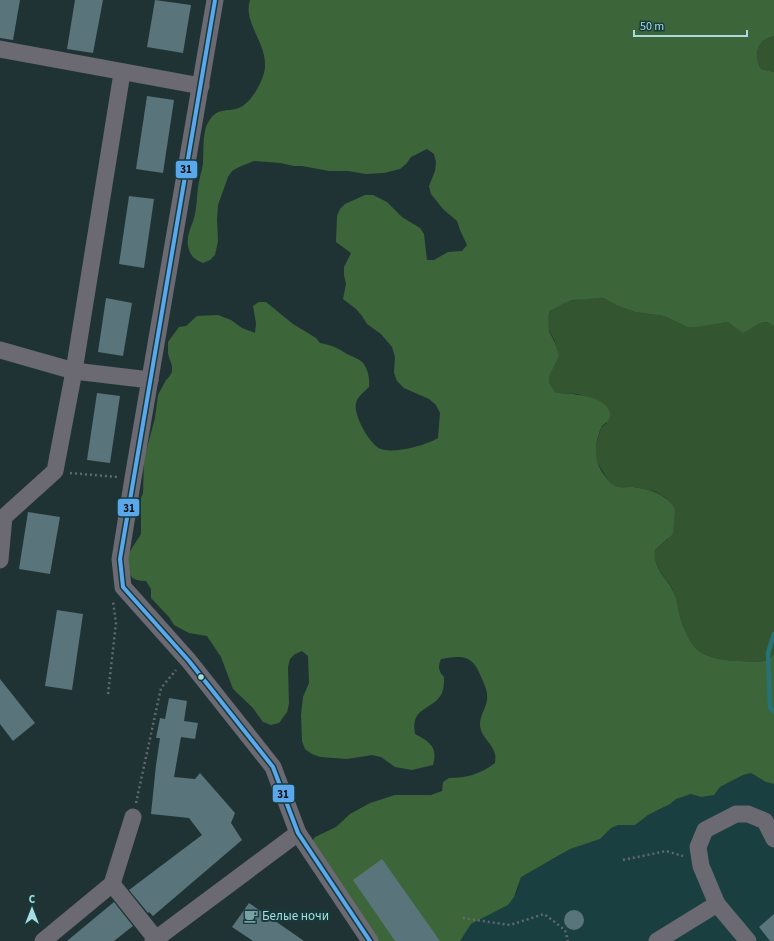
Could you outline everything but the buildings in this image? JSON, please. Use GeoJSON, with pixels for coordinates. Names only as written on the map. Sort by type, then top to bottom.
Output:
{"type":"FeatureCollection","features":[{"type":"Feature","properties":{"kind":"street"},"geometry":{"type":"LineString","coordinates":[[215,0],[120,560],[123,587],[189,661],[273,767],[298,833],[370,941]]}},
{"type":"Feature","properties":{"kind":"street"},"geometry":{"type":"LineString","coordinates":[[0,49],[201,86]]}},
{"type":"Feature","properties":{"kind":"street"},"geometry":{"type":"LineString","coordinates":[[0,560],[4,517],[55,471],[74,371],[122,72]]}},
{"type":"Feature","properties":{"kind":"street"},"geometry":{"type":"LineString","coordinates":[[0,350],[74,371],[150,380]]}},
{"type":"Feature","properties":{"kind":"street"},"geometry":{"type":"LineString","coordinates":[[748,941],[717,904],[701,866],[698,847],[705,830],[736,814],[748,814],[765,821],[774,839]]}},
{"type":"Feature","properties":{"kind":"street"},"geometry":{"type":"LineString","coordinates":[[43,941],[112,884],[133,817]]}},
{"type":"Feature","properties":{"kind":"street"},"geometry":{"type":"LineString","coordinates":[[112,884],[155,940],[298,833]]}},
{"type":"Feature","properties":{"kind":"street"},"geometry":{"type":"LineString","coordinates":[[657,941],[717,904]]}},
{"type":"Feature","properties":{"kind":"path"},"geometry":{"type":"LineString","coordinates":[[55,471],[133,478]]}},
{"type":"Feature","properties":{"kind":"path"},"geometry":{"type":"LineString","coordinates":[[133,817],[161,688],[177,669],[189,661]]}},
{"type":"Feature","properties":{"kind":"path"},"geometry":{"type":"LineString","coordinates":[[623,860],[666,851],[700,861]]}},
{"type":"Feature","properties":{"kind":"path"},"geometry":{"type":"LineString","coordinates":[[463,918],[510,925],[544,914],[565,930],[568,941]]}},
{"type":"Feature","properties":{"kind":"shaded area"},"geometry":{"type":"Polygon","coordinates":[[[751,773],[766,782],[774,784],[774,941],[460,941],[471,924],[508,905],[517,892],[521,877],[541,865],[577,845],[593,842],[606,834],[611,828],[618,825],[635,825],[648,815],[663,808],[676,799],[691,794],[701,797],[714,795],[720,787],[743,775],[751,773]]]}},
{"type":"Feature","properties":{"kind":"green space"},"geometry":{"type":"Polygon","coordinates":[[[250,0],[774,0],[774,36],[764,40],[760,44],[757,58],[761,69],[774,72],[774,326],[767,322],[760,323],[743,333],[728,322],[687,327],[664,316],[635,312],[618,306],[604,298],[573,300],[564,303],[550,311],[548,318],[549,331],[559,356],[549,376],[549,383],[556,393],[589,397],[605,404],[609,410],[610,417],[600,429],[596,449],[598,465],[604,475],[613,485],[639,488],[657,493],[667,499],[675,508],[673,534],[655,550],[655,557],[658,568],[671,587],[675,596],[681,620],[690,640],[700,652],[725,660],[752,662],[761,661],[767,660],[774,654],[774,784],[766,782],[751,773],[743,775],[720,787],[714,795],[701,797],[691,794],[676,799],[670,804],[648,815],[635,825],[618,825],[611,828],[600,839],[570,849],[521,877],[514,897],[508,905],[471,924],[460,941],[378,941],[311,843],[315,837],[336,827],[350,814],[370,803],[395,795],[431,795],[442,791],[443,782],[449,778],[473,775],[495,763],[493,750],[481,729],[480,721],[487,700],[487,694],[479,671],[475,665],[467,658],[462,657],[441,659],[439,669],[444,677],[444,687],[442,693],[438,699],[419,713],[416,718],[414,725],[415,734],[432,746],[434,754],[433,765],[412,770],[395,767],[381,757],[372,755],[347,759],[320,757],[305,749],[302,741],[301,715],[303,697],[309,683],[308,656],[302,651],[295,654],[290,659],[288,667],[289,704],[287,712],[279,723],[271,725],[263,722],[253,708],[233,689],[221,657],[207,636],[189,633],[174,625],[169,617],[151,598],[151,589],[146,581],[135,579],[129,571],[127,556],[141,534],[141,498],[143,493],[144,459],[155,418],[158,395],[172,372],[172,366],[168,354],[168,342],[179,327],[186,326],[197,316],[218,315],[255,333],[256,323],[253,306],[259,302],[266,302],[293,324],[316,338],[320,343],[337,348],[359,360],[365,366],[368,373],[369,387],[358,398],[356,403],[357,415],[367,436],[377,446],[381,449],[387,450],[402,450],[419,446],[438,438],[440,413],[436,405],[429,399],[404,388],[397,381],[394,373],[395,357],[392,347],[381,334],[367,324],[356,309],[343,299],[346,284],[344,267],[351,253],[336,242],[337,216],[340,209],[345,204],[365,195],[373,195],[387,202],[402,217],[420,228],[424,234],[427,260],[434,260],[448,252],[462,251],[467,245],[457,221],[443,209],[431,194],[429,186],[435,171],[436,162],[434,154],[427,149],[411,157],[400,169],[384,173],[366,174],[348,171],[329,171],[280,163],[254,161],[239,167],[232,171],[228,177],[218,205],[218,241],[215,255],[210,260],[203,263],[195,259],[190,252],[188,237],[196,211],[198,184],[203,163],[204,136],[207,125],[212,116],[216,113],[237,109],[249,101],[256,92],[264,73],[264,54],[250,18],[250,0]]]}},
{"type":"Feature","properties":{"kind":"green space"},"geometry":{"type":"Polygon","coordinates":[[[774,36],[774,72],[761,69],[757,58],[757,53],[760,44],[764,40],[774,36]]]}},
{"type":"Feature","properties":{"kind":"green space"},"geometry":{"type":"Polygon","coordinates":[[[605,298],[618,306],[635,312],[664,316],[687,327],[728,322],[743,332],[760,323],[767,322],[774,326],[774,654],[767,660],[752,662],[725,660],[700,652],[695,647],[685,631],[674,593],[656,563],[655,557],[655,550],[668,539],[675,508],[666,498],[654,491],[613,485],[608,480],[595,456],[595,449],[601,428],[607,423],[591,399],[578,394],[556,393],[551,387],[548,380],[555,360],[556,344],[548,325],[549,316],[553,309],[568,301],[605,298]]]}},
{"type":"Feature","properties":{"kind":"waterway"},"geometry":{"type":"LineString","coordinates":[[774,634],[768,653],[770,707],[774,712]]}},
{"type":"Feature","properties":{"kind":"transit line","name":"31"},"geometry":{"type":"LineString","coordinates":[[215,0],[120,559],[123,587],[189,661],[273,767],[298,833],[370,941]]}},
{"type":"Feature","properties":{"kind":"place","name":"Белые ночи"},"geometry":{"type":"Point","coordinates":[251,916]}}]}
